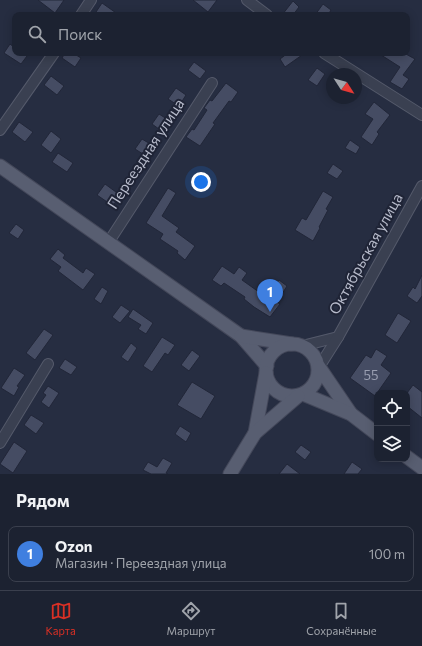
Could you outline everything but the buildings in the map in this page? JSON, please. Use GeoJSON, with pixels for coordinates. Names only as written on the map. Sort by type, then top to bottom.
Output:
{"type":"FeatureCollection","features":[{"type":"Feature","properties":{"kind":"main road"},"geometry":{"type":"LineString","coordinates":[[0,166],[241,336],[267,368],[269,382],[276,391],[287,396],[301,395],[351,414],[374,432]]}},
{"type":"Feature","properties":{"kind":"main road"},"geometry":{"type":"LineString","coordinates":[[241,336],[298,345],[310,351],[316,358],[319,367],[351,414]]}},
{"type":"Feature","properties":{"kind":"main road"},"geometry":{"type":"LineString","coordinates":[[256,433],[268,360],[274,352],[283,346],[298,345]]}},
{"type":"Feature","properties":{"kind":"main road"},"geometry":{"type":"LineString","coordinates":[[230,474],[256,433],[301,395],[310,390],[317,380],[319,367]]}},
{"type":"Feature","properties":{"kind":"main road"},"geometry":{"type":"LineString","coordinates":[[410,459],[422,468]]}},
{"type":"Feature","properties":{"kind":"street"},"geometry":{"type":"LineString","coordinates":[[82,12],[91,0]]}},
{"type":"Feature","properties":{"kind":"street"},"geometry":{"type":"LineString","coordinates":[[247,0],[263,12]]}},
{"type":"Feature","properties":{"kind":"street"},"geometry":{"type":"LineString","coordinates":[[0,130],[52,56]]}},
{"type":"Feature","properties":{"kind":"street"},"geometry":{"type":"LineString","coordinates":[[329,56],[422,115]]}},
{"type":"Feature","properties":{"kind":"street","name":"Переездная улица"},"geometry":{"type":"LineString","coordinates":[[108,242],[212,83]]}},
{"type":"Feature","properties":{"kind":"street","name":"Октябрьская улица"},"geometry":{"type":"LineString","coordinates":[[319,367],[338,337],[422,186]]}},
{"type":"Feature","properties":{"kind":"street","name":"Октябрьская улица"},"geometry":{"type":"LineString","coordinates":[[298,345],[338,337]]}},
{"type":"Feature","properties":{"kind":"street"},"geometry":{"type":"LineString","coordinates":[[0,443],[48,364]]}},
{"type":"Feature","properties":{"kind":"place","name":"Ozon"},"geometry":{"type":"Point","coordinates":[270,312]}}]}
